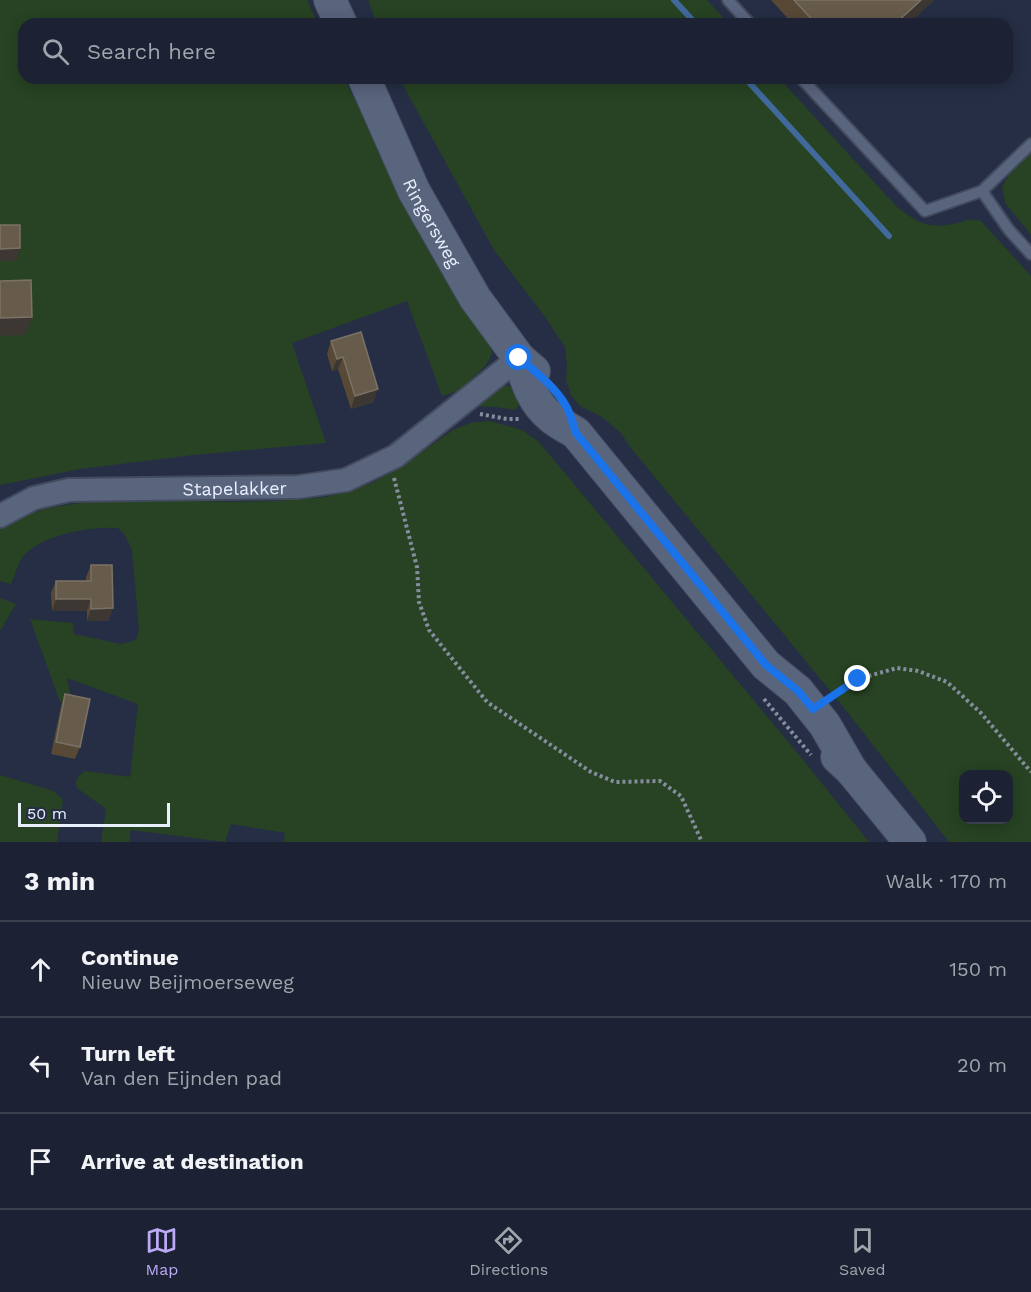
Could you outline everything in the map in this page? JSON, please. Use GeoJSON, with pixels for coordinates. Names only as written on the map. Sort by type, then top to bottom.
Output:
{"type":"FeatureCollection","features":[{"type":"Feature","properties":{"kind":"main road"},"geometry":{"type":"LineString","coordinates":[[330,0],[338,18]]}},
{"type":"Feature","properties":{"kind":"main road","name":"Ringersweg"},"geometry":{"type":"LineString","coordinates":[[367,84],[414,191],[475,298],[519,358],[543,378],[567,407],[576,433],[766,665],[785,703],[812,735],[851,770],[910,842]]}},
{"type":"Feature","properties":{"kind":"street","name":"Stapelakker"},"geometry":{"type":"LineString","coordinates":[[0,516],[34,498],[69,490],[298,487],[346,480],[396,456],[519,358]]}},
{"type":"Feature","properties":{"kind":"lane"},"geometry":{"type":"LineString","coordinates":[[728,0],[744,18]]}},
{"type":"Feature","properties":{"kind":"lane"},"geometry":{"type":"LineString","coordinates":[[807,84],[925,211],[982,191],[1031,144]]}},
{"type":"Feature","properties":{"kind":"lane"},"geometry":{"type":"LineString","coordinates":[[982,191],[1009,230],[1031,254]]}},
{"type":"Feature","properties":{"kind":"path"},"geometry":{"type":"LineString","coordinates":[[453,410],[523,420]]}},
{"type":"Feature","properties":{"kind":"path"},"geometry":{"type":"LineString","coordinates":[[389,459],[417,567],[419,602],[429,630],[487,702],[591,772],[615,782],[660,782],[681,796],[702,842]]}},
{"type":"Feature","properties":{"kind":"path"},"geometry":{"type":"LineString","coordinates":[[800,718],[858,679],[897,669],[918,671],[947,682],[956,690],[981,713],[1031,772]]}},
{"type":"Feature","properties":{"kind":"green space"},"geometry":{"type":"Polygon","coordinates":[[[0,0],[307,0],[315,18],[18,18],[18,84],[347,84],[394,180],[491,343],[492,354],[486,365],[460,390],[442,396],[407,301],[292,343],[326,443],[193,455],[80,469],[0,485],[0,0]]]}},
{"type":"Feature","properties":{"kind":"green space"},"geometry":{"type":"Polygon","coordinates":[[[368,0],[707,0],[724,18],[375,18],[368,0]]]}},
{"type":"Feature","properties":{"kind":"green space"},"geometry":{"type":"Polygon","coordinates":[[[402,84],[784,84],[903,212],[922,223],[936,226],[969,220],[981,221],[1031,276],[1031,842],[949,842],[841,704],[621,433],[602,417],[580,406],[571,395],[566,380],[565,347],[494,250],[402,84]]]}},
{"type":"Feature","properties":{"kind":"green space"},"geometry":{"type":"Polygon","coordinates":[[[1031,153],[1031,235],[1005,203],[1002,187],[1010,173],[1031,153]]]}},
{"type":"Feature","properties":{"kind":"green space"},"geometry":{"type":"Polygon","coordinates":[[[502,386],[518,389],[522,402],[515,410],[472,406],[502,386]]]}},
{"type":"Feature","properties":{"kind":"green space"},"geometry":{"type":"Polygon","coordinates":[[[490,421],[522,430],[539,442],[869,842],[284,842],[285,833],[231,824],[225,842],[131,830],[129,842],[101,842],[106,809],[77,788],[76,781],[85,771],[130,777],[138,704],[67,678],[71,697],[66,702],[60,702],[30,619],[73,623],[74,634],[121,644],[136,640],[139,630],[132,550],[125,535],[118,528],[66,534],[40,543],[30,550],[20,561],[11,584],[0,581],[0,527],[15,518],[49,508],[110,498],[232,502],[327,497],[372,483],[402,466],[453,430],[470,423],[490,421]]]}},
{"type":"Feature","properties":{"kind":"green space"},"geometry":{"type":"Polygon","coordinates":[[[0,598],[16,604],[0,631],[0,598]]]}},
{"type":"Feature","properties":{"kind":"green space"},"geometry":{"type":"Polygon","coordinates":[[[0,775],[54,791],[63,800],[57,842],[0,842],[0,775]]]}},
{"type":"Feature","properties":{"kind":"building"},"geometry":{"type":"Polygon","coordinates":[[[794,0],[921,0],[902,18],[810,18],[794,0]]]}},
{"type":"Feature","properties":{"kind":"building"},"geometry":{"type":"Polygon","coordinates":[[[0,225],[20,225],[20,248],[0,249],[0,225]]]}},
{"type":"Feature","properties":{"kind":"building"},"geometry":{"type":"Polygon","coordinates":[[[31,280],[32,317],[0,318],[0,281],[31,280]]]}},
{"type":"Feature","properties":{"kind":"building"},"geometry":{"type":"Polygon","coordinates":[[[361,332],[378,389],[355,396],[343,357],[337,359],[331,341],[361,332]]]}},
{"type":"Feature","properties":{"kind":"building"},"geometry":{"type":"Polygon","coordinates":[[[91,565],[112,565],[113,608],[91,609],[91,599],[56,599],[56,581],[91,581],[91,565]]]}},
{"type":"Feature","properties":{"kind":"building"},"geometry":{"type":"Polygon","coordinates":[[[65,694],[90,699],[80,747],[56,742],[65,694]]]}},
{"type":"Feature","properties":{"kind":"waterway"},"geometry":{"type":"LineString","coordinates":[[674,0],[690,18]]}},
{"type":"Feature","properties":{"kind":"waterway"},"geometry":{"type":"LineString","coordinates":[[750,84],[889,236]]}},
{"type":"Feature","properties":{"kind":"route"},"geometry":{"type":"LineString","coordinates":[[519,358],[552,388],[567,407],[576,433],[766,665],[798,691],[813,709],[858,679]]}}]}
